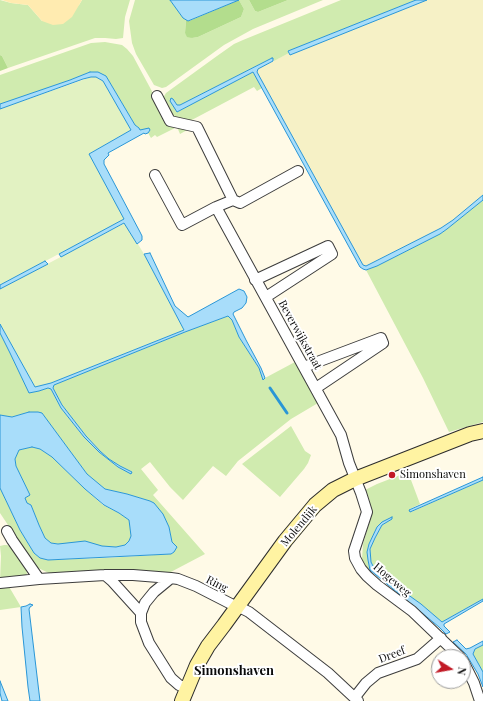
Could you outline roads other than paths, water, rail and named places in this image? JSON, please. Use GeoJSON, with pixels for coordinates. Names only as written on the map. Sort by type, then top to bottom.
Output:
{"type":"FeatureCollection","features":[{"type":"Feature","properties":{"kind":"main road","name":"Molendijk"},"geometry":{"type":"LineString","coordinates":[[185,695],[197,665],[208,646],[285,541],[315,505],[333,490],[355,479],[470,434],[483,431]]}},
{"type":"Feature","properties":{"kind":"street"},"geometry":{"type":"LineString","coordinates":[[157,96],[170,121],[197,128],[233,200],[240,203],[298,172]]}},
{"type":"Feature","properties":{"kind":"street"},"geometry":{"type":"LineString","coordinates":[[155,175],[182,225],[233,200]]}},
{"type":"Feature","properties":{"kind":"street","name":"Beverwijkstraat"},"geometry":{"type":"LineString","coordinates":[[216,207],[341,435],[355,479]]}},
{"type":"Feature","properties":{"kind":"street"},"geometry":{"type":"LineString","coordinates":[[255,280],[328,246],[332,254],[266,297]]}},
{"type":"Feature","properties":{"kind":"street"},"geometry":{"type":"LineString","coordinates":[[304,367],[381,338],[383,343],[316,388]]}},
{"type":"Feature","properties":{"kind":"street","name":"Hogeweg"},"geometry":{"type":"LineString","coordinates":[[355,479],[367,512],[354,551],[355,558],[361,569],[377,585],[412,611],[452,649]]}},
{"type":"Feature","properties":{"kind":"street"},"geometry":{"type":"LineString","coordinates":[[7,531],[39,579]]}},
{"type":"Feature","properties":{"kind":"street"},"geometry":{"type":"LineString","coordinates":[[105,575],[141,613]]}},
{"type":"Feature","properties":{"kind":"street","name":"Ring"},"geometry":{"type":"LineString","coordinates":[[0,583],[105,575],[133,575],[178,579],[196,586],[249,612],[328,673],[356,699]]}},
{"type":"Feature","properties":{"kind":"street"},"geometry":{"type":"LineString","coordinates":[[171,578],[154,592],[146,602],[141,613],[141,622],[148,643],[171,678],[179,685],[185,695]]}},
{"type":"Feature","properties":{"kind":"street","name":"Dreef"},"geometry":{"type":"LineString","coordinates":[[356,699],[366,683],[378,673],[417,659],[441,638]]}},
{"type":"Feature","properties":{"kind":"street"},"geometry":{"type":"LineString","coordinates":[[471,677],[480,701]]}},
{"type":"Feature","properties":{"kind":"water"},"geometry":{"type":"Polygon","coordinates":[[[170,0],[239,0],[188,21],[183,18],[170,0]]]}},
{"type":"Feature","properties":{"kind":"water"},"geometry":{"type":"Polygon","coordinates":[[[416,0],[427,0],[290,55],[288,51],[416,0]]]}},
{"type":"Feature","properties":{"kind":"water"},"geometry":{"type":"Polygon","coordinates":[[[272,58],[273,61],[258,69],[257,72],[363,265],[366,266],[441,228],[483,195],[483,200],[440,234],[377,266],[366,270],[360,267],[253,72],[177,112],[170,101],[171,98],[177,105],[180,105],[272,58]]]}},
{"type":"Feature","properties":{"kind":"water"},"geometry":{"type":"Polygon","coordinates":[[[90,72],[98,72],[106,76],[135,125],[140,130],[149,128],[150,130],[148,133],[144,133],[108,153],[109,155],[104,160],[104,164],[142,236],[142,240],[137,244],[124,223],[61,257],[59,254],[124,219],[89,154],[131,130],[103,81],[96,77],[83,79],[0,109],[0,104],[90,72]]]}},
{"type":"Feature","properties":{"kind":"water"},"geometry":{"type":"Polygon","coordinates":[[[150,253],[175,306],[188,317],[239,289],[244,291],[247,297],[246,303],[242,308],[233,314],[265,378],[263,380],[259,368],[239,337],[232,320],[228,316],[54,385],[53,388],[62,405],[86,436],[109,459],[132,472],[131,474],[118,467],[99,452],[84,437],[61,408],[51,389],[48,388],[29,393],[0,333],[0,324],[35,387],[51,383],[184,330],[144,254],[150,253]]]}},
{"type":"Feature","properties":{"kind":"water"},"geometry":{"type":"Polygon","coordinates":[[[45,261],[48,264],[0,289],[0,285],[45,261]]]}},
{"type":"Feature","properties":{"kind":"water"},"geometry":{"type":"Polygon","coordinates":[[[29,412],[42,413],[87,474],[105,489],[127,494],[154,503],[163,514],[169,527],[172,542],[177,547],[174,552],[171,554],[48,560],[40,558],[34,553],[20,530],[0,488],[0,415],[12,417],[29,412]],[[32,447],[19,450],[15,459],[16,466],[30,495],[25,498],[27,503],[31,505],[45,538],[51,543],[58,544],[85,541],[102,546],[116,547],[125,545],[131,536],[129,520],[104,505],[52,457],[40,449],[32,447]]]}},
{"type":"Feature","properties":{"kind":"water"},"geometry":{"type":"Polygon","coordinates":[[[483,477],[483,480],[410,512],[409,510],[483,477]]]}},
{"type":"Feature","properties":{"kind":"water"},"geometry":{"type":"Polygon","coordinates":[[[392,517],[392,519],[382,525],[370,549],[371,562],[379,574],[421,604],[442,622],[483,599],[483,601],[444,624],[450,632],[446,634],[370,570],[367,552],[369,544],[377,527],[382,522],[392,517]]]}},
{"type":"Feature","properties":{"kind":"water"},"geometry":{"type":"Polygon","coordinates":[[[30,604],[33,605],[29,609],[40,701],[30,701],[28,687],[21,607],[30,604]]]}},
{"type":"Feature","properties":{"kind":"water"},"geometry":{"type":"Polygon","coordinates":[[[457,640],[466,649],[461,649],[453,642],[457,640]]]}},
{"type":"Feature","properties":{"kind":"water"},"geometry":{"type":"Polygon","coordinates":[[[483,641],[483,645],[475,649],[473,654],[483,672],[483,687],[471,662],[471,649],[466,649],[483,641]]]}},
{"type":"Feature","properties":{"kind":"water"},"geometry":{"type":"Polygon","coordinates":[[[0,681],[8,701],[2,701],[0,681]]]}},
{"type":"Feature","properties":{"kind":"waterway"},"geometry":{"type":"LineString","coordinates":[[270,388],[287,413]]}},
{"type":"Feature","properties":{"kind":"place","name":"Simonshaven"},"geometry":{"type":"Point","coordinates":[392,475]}},
{"type":"Feature","properties":{"kind":"district","name":"Simonshaven"},"geometry":{"type":"Point","coordinates":[234,671]}}]}
